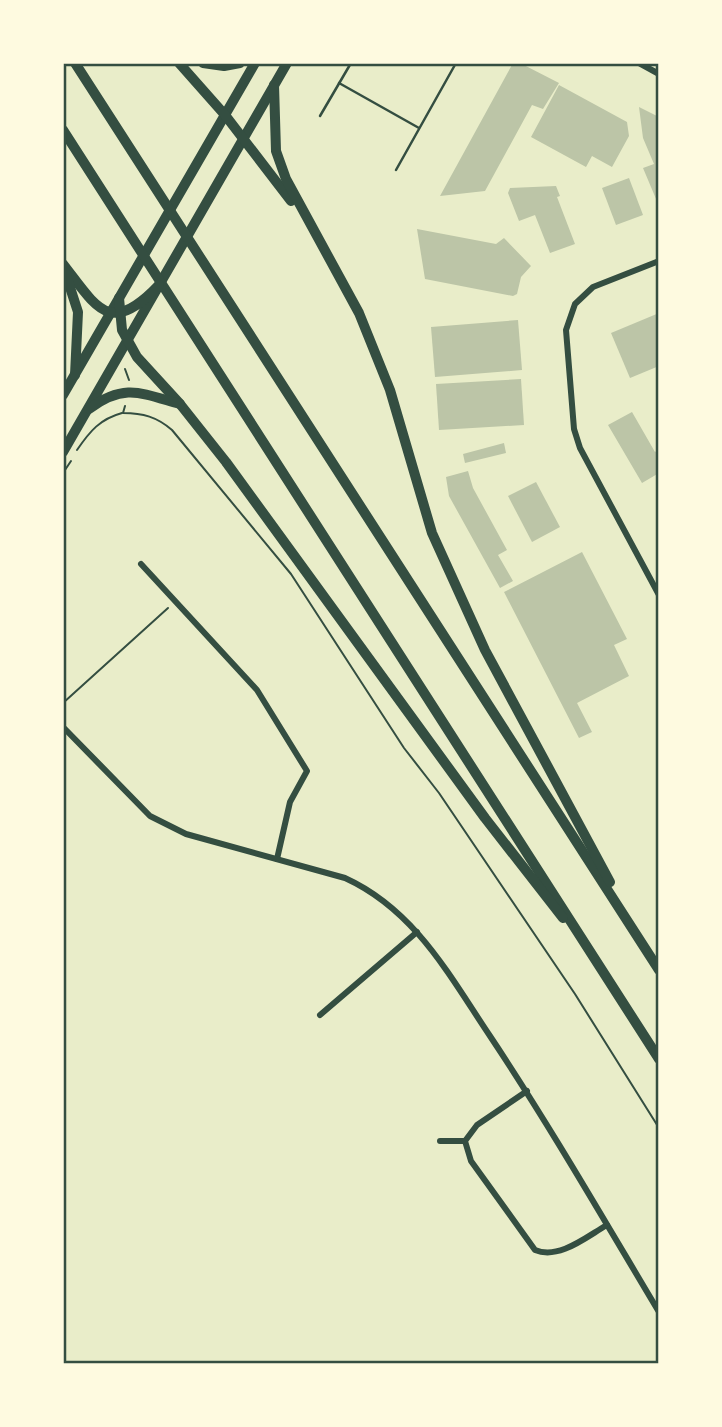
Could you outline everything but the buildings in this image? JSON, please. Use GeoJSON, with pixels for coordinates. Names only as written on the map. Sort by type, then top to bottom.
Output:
{"type":"FeatureCollection","features":[{"type":"Feature","properties":{"kind":"highway"},"geometry":{"type":"LineString","coordinates":[[75,63],[659,970]]}},
{"type":"Feature","properties":{"kind":"highway"},"geometry":{"type":"LineString","coordinates":[[179,63],[244,138],[332,261]]}},
{"type":"Feature","properties":{"kind":"highway"},"geometry":{"type":"LineString","coordinates":[[203,63],[222,66],[240,63]]}},
{"type":"Feature","properties":{"kind":"highway"},"geometry":{"type":"LineString","coordinates":[[63,395],[116,313],[119,299],[129,281],[255,63]]}},
{"type":"Feature","properties":{"kind":"highway"},"geometry":{"type":"LineString","coordinates":[[63,452],[128,342],[146,303],[202,212],[287,63]]}},
{"type":"Feature","properties":{"kind":"highway"},"geometry":{"type":"LineString","coordinates":[[274,85],[276,151],[286,179],[359,313],[390,390],[432,533],[474,627],[577,816],[635,930]]}},
{"type":"Feature","properties":{"kind":"highway"},"geometry":{"type":"LineString","coordinates":[[63,130],[659,1059]]}},
{"type":"Feature","properties":{"kind":"highway"},"geometry":{"type":"LineString","coordinates":[[63,265],[96,305],[116,313],[146,303]]}},
{"type":"Feature","properties":{"kind":"highway"},"geometry":{"type":"LineString","coordinates":[[63,265],[78,312],[75,375]]}},
{"type":"Feature","properties":{"kind":"highway"},"geometry":{"type":"LineString","coordinates":[[116,313],[137,357],[180,404],[485,818],[602,967]]}},
{"type":"Feature","properties":{"kind":"highway"},"geometry":{"type":"LineString","coordinates":[[89,409],[115,392],[128,392],[180,404]]}},
{"type":"Feature","properties":{"kind":"street"},"geometry":{"type":"LineString","coordinates":[[639,63],[659,74]]}},
{"type":"Feature","properties":{"kind":"street"},"geometry":{"type":"LineString","coordinates":[[659,261],[593,287],[576,304],[566,330],[574,429],[580,448],[659,595]]}},
{"type":"Feature","properties":{"kind":"street"},"geometry":{"type":"LineString","coordinates":[[141,564],[257,690],[307,771],[290,802],[277,859]]}},
{"type":"Feature","properties":{"kind":"street"},"geometry":{"type":"LineString","coordinates":[[63,727],[150,816],[186,834],[345,878],[369,889],[417,932],[433,950],[527,1091],[659,1312]]}},
{"type":"Feature","properties":{"kind":"street"},"geometry":{"type":"LineString","coordinates":[[320,1015],[417,932]]}},
{"type":"Feature","properties":{"kind":"street"},"geometry":{"type":"LineString","coordinates":[[465,1141],[477,1125],[527,1091]]}},
{"type":"Feature","properties":{"kind":"street"},"geometry":{"type":"LineString","coordinates":[[440,1141],[465,1141]]}},
{"type":"Feature","properties":{"kind":"street"},"geometry":{"type":"LineString","coordinates":[[465,1141],[471,1161],[535,1250],[545,1255],[557,1252],[607,1225]]}},
{"type":"Feature","properties":{"kind":"lane"},"geometry":{"type":"LineString","coordinates":[[320,116],[351,63]]}},
{"type":"Feature","properties":{"kind":"lane"},"geometry":{"type":"LineString","coordinates":[[396,170],[456,63]]}},
{"type":"Feature","properties":{"kind":"lane"},"geometry":{"type":"LineString","coordinates":[[340,83],[419,128]]}},
{"type":"Feature","properties":{"kind":"path"},"geometry":{"type":"LineString","coordinates":[[118,358],[128,374],[128,392],[123,413]]}},
{"type":"Feature","properties":{"kind":"path"},"geometry":{"type":"LineString","coordinates":[[63,473],[91,429],[108,417],[138,413],[159,419],[172,429],[291,574],[404,748],[439,793],[575,994],[659,1128]]}},
{"type":"Feature","properties":{"kind":"path"},"geometry":{"type":"LineString","coordinates":[[63,703],[176,600]]}}]}
